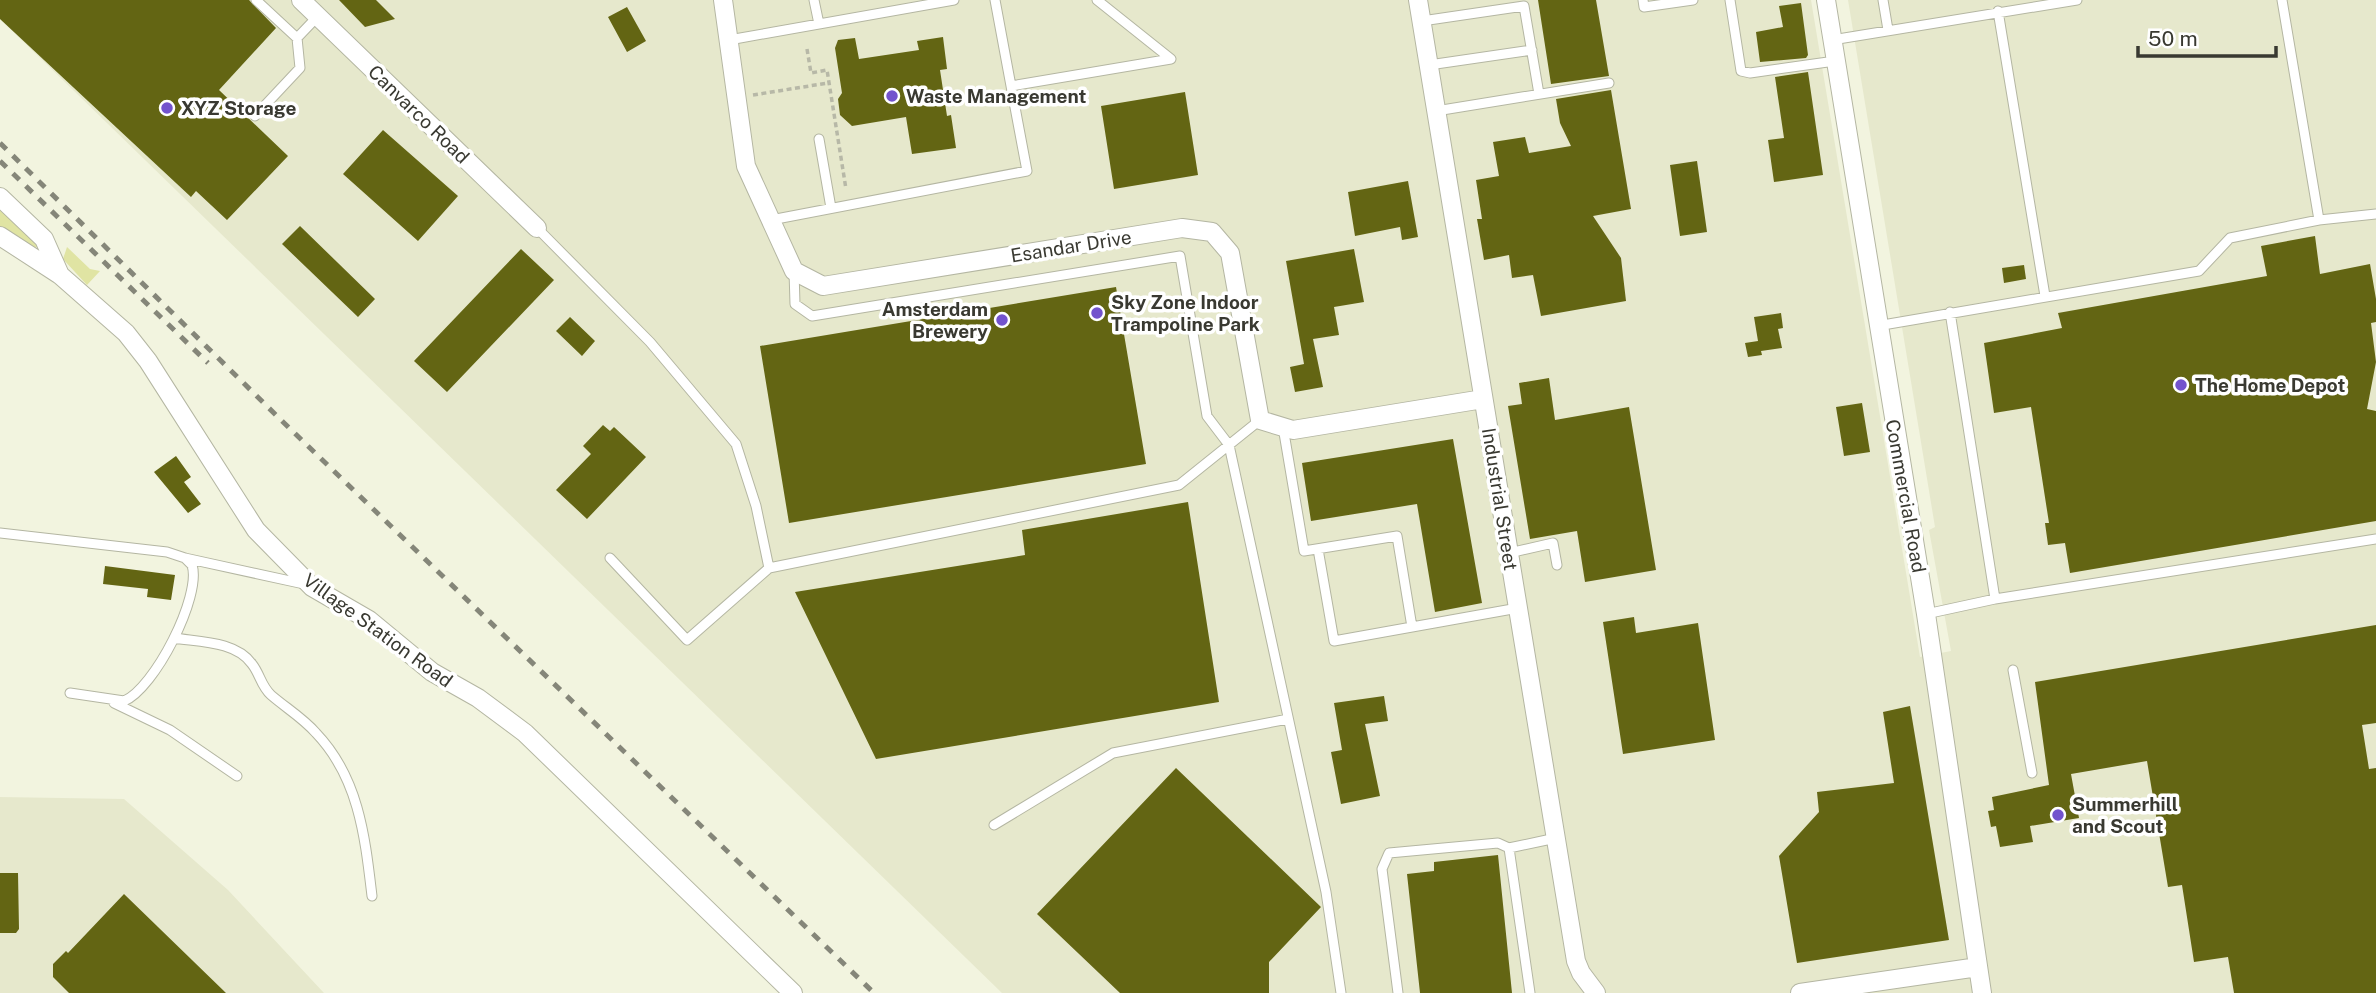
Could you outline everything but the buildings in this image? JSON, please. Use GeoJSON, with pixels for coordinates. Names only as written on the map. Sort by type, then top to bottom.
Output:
{"type":"FeatureCollection","features":[{"type":"Feature","properties":{"kind":"street","name":"Canvarco Road"},"geometry":{"type":"LineString","coordinates":[[301,0],[537,228]]}},
{"type":"Feature","properties":{"kind":"street"},"geometry":{"type":"LineString","coordinates":[[723,0],[746,166],[794,271]]}},
{"type":"Feature","properties":{"kind":"street","name":"Industrial Street"},"geometry":{"type":"LineString","coordinates":[[1418,0],[1576,961],[1580,973],[1596,993]]}},
{"type":"Feature","properties":{"kind":"street","name":"Commercial Road"},"geometry":{"type":"LineString","coordinates":[[1826,0],[1926,614],[1982,993]]}},
{"type":"Feature","properties":{"kind":"street"},"geometry":{"type":"LineString","coordinates":[[0,197],[44,239],[60,275]]}},
{"type":"Feature","properties":{"kind":"street","name":"Esandar Drive"},"geometry":{"type":"LineString","coordinates":[[794,271],[823,286],[1182,228],[1212,232],[1230,253],[1260,420]]}},
{"type":"Feature","properties":{"kind":"street","name":"Village Station Road"},"geometry":{"type":"LineString","coordinates":[[0,236],[60,275],[126,333],[148,361],[256,530],[312,587],[369,620],[432,673],[478,698],[525,733],[793,993]]}},
{"type":"Feature","properties":{"kind":"street"},"geometry":{"type":"LineString","coordinates":[[1260,420],[1293,430],[1483,398]]}},
{"type":"Feature","properties":{"kind":"street"},"geometry":{"type":"LineString","coordinates":[[1800,993],[1978,967]]}},
{"type":"Feature","properties":{"kind":"lane"},"geometry":{"type":"LineString","coordinates":[[255,116],[300,68],[297,38],[256,0]]}},
{"type":"Feature","properties":{"kind":"lane"},"geometry":{"type":"LineString","coordinates":[[814,0],[819,24]]}},
{"type":"Feature","properties":{"kind":"lane"},"geometry":{"type":"LineString","coordinates":[[729,40],[954,0]]}},
{"type":"Feature","properties":{"kind":"lane"},"geometry":{"type":"LineString","coordinates":[[771,220],[1027,171],[995,0]]}},
{"type":"Feature","properties":{"kind":"lane"},"geometry":{"type":"LineString","coordinates":[[1011,86],[1171,60],[1097,0]]}},
{"type":"Feature","properties":{"kind":"lane"},"geometry":{"type":"LineString","coordinates":[[1643,0],[1644,7],[1693,0]]}},
{"type":"Feature","properties":{"kind":"lane"},"geometry":{"type":"LineString","coordinates":[[1730,0],[1741,71],[1750,73],[1835,61]]}},
{"type":"Feature","properties":{"kind":"lane"},"geometry":{"type":"LineString","coordinates":[[1883,0],[1888,30]]}},
{"type":"Feature","properties":{"kind":"lane"},"geometry":{"type":"LineString","coordinates":[[1832,40],[2077,0]]}},
{"type":"Feature","properties":{"kind":"lane"},"geometry":{"type":"LineString","coordinates":[[2282,0],[2319,220]]}},
{"type":"Feature","properties":{"kind":"lane"},"geometry":{"type":"LineString","coordinates":[[1422,21],[1524,6],[1539,94]]}},
{"type":"Feature","properties":{"kind":"lane"},"geometry":{"type":"LineString","coordinates":[[1998,11],[2045,296]]}},
{"type":"Feature","properties":{"kind":"lane"},"geometry":{"type":"LineString","coordinates":[[297,38],[318,16]]}},
{"type":"Feature","properties":{"kind":"lane"},"geometry":{"type":"LineString","coordinates":[[1429,65],[1532,50]]}},
{"type":"Feature","properties":{"kind":"lane"},"geometry":{"type":"LineString","coordinates":[[1436,111],[1608,83]]}},
{"type":"Feature","properties":{"kind":"lane"},"geometry":{"type":"LineString","coordinates":[[819,139],[831,208]]}},
{"type":"Feature","properties":{"kind":"lane"},"geometry":{"type":"LineString","coordinates":[[1877,326],[2199,271],[2230,239],[2319,220],[2376,214]]}},
{"type":"Feature","properties":{"kind":"lane"},"geometry":{"type":"LineString","coordinates":[[537,228],[650,342],[736,444],[756,506],[769,568]]}},
{"type":"Feature","properties":{"kind":"lane"},"geometry":{"type":"LineString","coordinates":[[794,271],[796,304],[812,316],[1180,256],[1207,416],[1229,445],[1326,892],[1341,993]]}},
{"type":"Feature","properties":{"kind":"lane"},"geometry":{"type":"LineString","coordinates":[[1950,313],[1995,599]]}},
{"type":"Feature","properties":{"kind":"lane"},"geometry":{"type":"LineString","coordinates":[[610,558],[687,640],[769,568],[1180,485],[1260,420]]}},
{"type":"Feature","properties":{"kind":"lane"},"geometry":{"type":"LineString","coordinates":[[1283,427],[1304,551],[1397,536],[1412,627]]}},
{"type":"Feature","properties":{"kind":"lane"},"geometry":{"type":"LineString","coordinates":[[0,533],[167,552],[251,570],[312,587]]}},
{"type":"Feature","properties":{"kind":"lane"},"geometry":{"type":"LineString","coordinates":[[1926,614],[1995,599],[2376,539]]}},
{"type":"Feature","properties":{"kind":"lane"},"geometry":{"type":"LineString","coordinates":[[1509,552],[1553,544],[1557,565]]}},
{"type":"Feature","properties":{"kind":"lane"},"geometry":{"type":"LineString","coordinates":[[1318,549],[1334,641],[1518,608]]}},
{"type":"Feature","properties":{"kind":"lane"},"geometry":{"type":"LineString","coordinates":[[70,693],[124,701],[136,693],[151,676],[173,638],[193,583],[194,570],[186,558]]}},
{"type":"Feature","properties":{"kind":"lane"},"geometry":{"type":"LineString","coordinates":[[173,638],[243,653],[254,666],[265,689],[327,745],[343,768],[353,792],[365,840],[372,896]]}},
{"type":"Feature","properties":{"kind":"lane"},"geometry":{"type":"LineString","coordinates":[[2013,670],[2032,774]]}},
{"type":"Feature","properties":{"kind":"lane"},"geometry":{"type":"LineString","coordinates":[[103,698],[170,730],[237,776]]}},
{"type":"Feature","properties":{"kind":"lane"},"geometry":{"type":"LineString","coordinates":[[994,825],[1113,753],[1288,719]]}},
{"type":"Feature","properties":{"kind":"lane"},"geometry":{"type":"LineString","coordinates":[[1398,993],[1382,869],[1389,853],[1498,843],[1509,848],[1556,838]]}},
{"type":"Feature","properties":{"kind":"lane"},"geometry":{"type":"LineString","coordinates":[[1509,848],[1530,993]]}},
{"type":"Feature","properties":{"kind":"path"},"geometry":{"type":"LineString","coordinates":[[807,49],[811,73],[827,71],[846,188]]}},
{"type":"Feature","properties":{"kind":"path"},"geometry":{"type":"LineString","coordinates":[[737,98],[829,83]]}},
{"type":"Feature","properties":{"kind":"shaded area"},"geometry":{"type":"Polygon","coordinates":[[[0,0],[1811,0],[1920,657],[1951,651],[1929,530],[1935,527],[1848,0],[2376,0],[2376,993],[1002,993],[0,19],[0,0]]]}},
{"type":"Feature","properties":{"kind":"shaded area"},"geometry":{"type":"Polygon","coordinates":[[[0,797],[124,799],[228,890],[324,993],[0,993],[0,797]]]}},
{"type":"Feature","properties":{"kind":"green space"},"geometry":{"type":"Polygon","coordinates":[[[0,206],[38,247],[33,248],[0,226],[0,206]]]}},
{"type":"Feature","properties":{"kind":"green space"},"geometry":{"type":"Polygon","coordinates":[[[67,247],[90,269],[100,271],[87,285],[63,259],[67,247]]]}},
{"type":"Feature","properties":{"kind":"railway"},"geometry":{"type":"LineString","coordinates":[[0,143],[280,419],[874,993]]}},
{"type":"Feature","properties":{"kind":"railway"},"geometry":{"type":"LineString","coordinates":[[0,161],[208,363]]}},
{"type":"Feature","properties":{"kind":"place","name":"Waste Management"},"geometry":{"type":"Point","coordinates":[892,96]}},
{"type":"Feature","properties":{"kind":"place","name":"XYZ Storage"},"geometry":{"type":"Point","coordinates":[167,108]}},
{"type":"Feature","properties":{"kind":"place","name":"Sky Zone Indoor Trampoline Park"},"geometry":{"type":"Point","coordinates":[1097,313]}},
{"type":"Feature","properties":{"kind":"place","name":"Amsterdam Brewery"},"geometry":{"type":"Point","coordinates":[1002,320]}},
{"type":"Feature","properties":{"kind":"place","name":"The Home Depot"},"geometry":{"type":"Point","coordinates":[2181,385]}},
{"type":"Feature","properties":{"kind":"place","name":"Summerhill and Scout"},"geometry":{"type":"Point","coordinates":[2058,815]}}]}
